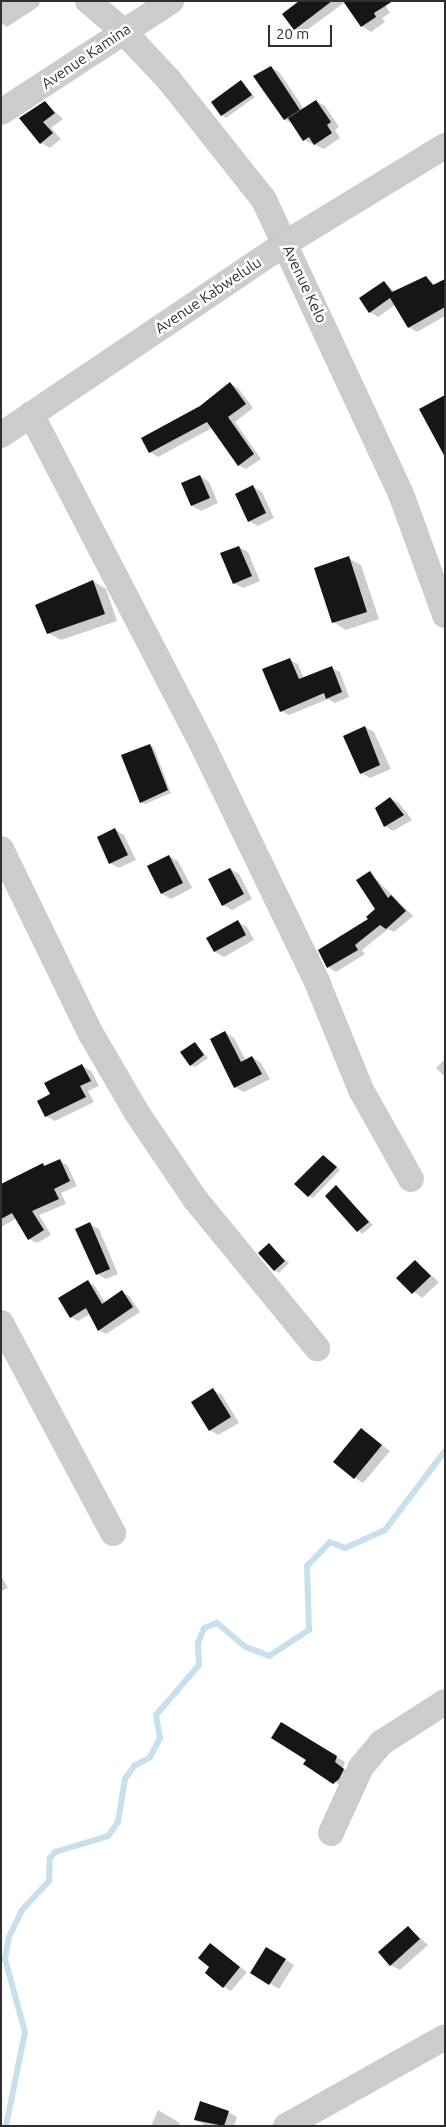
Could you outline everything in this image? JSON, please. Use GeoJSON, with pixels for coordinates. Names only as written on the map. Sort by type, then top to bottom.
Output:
{"type":"FeatureCollection","features":[{"type":"Feature","properties":{"kind":"street","name":"Avenue Kelo"},"geometry":{"type":"LineString","coordinates":[[88,1],[123,31],[169,80],[264,200],[286,243],[400,494],[445,615]]}},
{"type":"Feature","properties":{"kind":"street","name":"Avenue Kamina"},"geometry":{"type":"LineString","coordinates":[[1,112],[171,1]]}},
{"type":"Feature","properties":{"kind":"street","name":"Avenue Kabwelulu"},"geometry":{"type":"LineString","coordinates":[[1,435],[286,243],[445,146]]}},
{"type":"Feature","properties":{"kind":"street"},"geometry":{"type":"LineString","coordinates":[[32,414],[205,750],[318,982],[361,1090],[411,1179]]}},
{"type":"Feature","properties":{"kind":"street"},"geometry":{"type":"LineString","coordinates":[[1,849],[91,1034],[138,1113],[195,1199],[317,1348]]}},
{"type":"Feature","properties":{"kind":"street"},"geometry":{"type":"LineString","coordinates":[[1,1323],[112,1532]]}},
{"type":"Feature","properties":{"kind":"street"},"geometry":{"type":"LineString","coordinates":[[331,1833],[361,1767],[381,1743],[445,1702]]}},
{"type":"Feature","properties":{"kind":"street"},"geometry":{"type":"LineString","coordinates":[[286,2126],[445,2037]]}},
{"type":"Feature","properties":{"kind":"building"},"geometry":{"type":"Polygon","coordinates":[[[299,1],[332,1],[294,30],[282,14],[299,1]]]}},
{"type":"Feature","properties":{"kind":"building"},"geometry":{"type":"Polygon","coordinates":[[[343,1],[393,1],[374,13],[376,17],[361,27],[343,1]]]}},
{"type":"Feature","properties":{"kind":"building"},"geometry":{"type":"Polygon","coordinates":[[[271,66],[300,110],[284,120],[253,76],[271,66]]]}},
{"type":"Feature","properties":{"kind":"building"},"geometry":{"type":"Polygon","coordinates":[[[241,80],[252,95],[221,116],[211,102],[241,80]]]}},
{"type":"Feature","properties":{"kind":"building"},"geometry":{"type":"Polygon","coordinates":[[[316,100],[331,122],[327,125],[332,133],[314,145],[309,137],[303,141],[288,118],[316,100]]]}},
{"type":"Feature","properties":{"kind":"building"},"geometry":{"type":"Polygon","coordinates":[[[45,101],[55,113],[43,122],[53,133],[40,144],[19,118],[45,101]]]}},
{"type":"Feature","properties":{"kind":"building"},"geometry":{"type":"Polygon","coordinates":[[[426,276],[433,285],[445,279],[445,307],[408,328],[390,298],[369,313],[359,298],[384,281],[392,292],[426,276]]]}},
{"type":"Feature","properties":{"kind":"building"},"geometry":{"type":"Polygon","coordinates":[[[230,382],[246,404],[228,417],[254,454],[238,466],[207,422],[149,453],[141,438],[200,406],[230,382]]]}},
{"type":"Feature","properties":{"kind":"building"},"geometry":{"type":"Polygon","coordinates":[[[445,395],[445,457],[419,409],[445,395]]]}},
{"type":"Feature","properties":{"kind":"building"},"geometry":{"type":"Polygon","coordinates":[[[200,475],[210,498],[191,506],[181,483],[200,475]]]}},
{"type":"Feature","properties":{"kind":"building"},"geometry":{"type":"Polygon","coordinates":[[[253,485],[266,513],[248,522],[235,494],[253,485]]]}},
{"type":"Feature","properties":{"kind":"building"},"geometry":{"type":"Polygon","coordinates":[[[239,546],[252,576],[233,584],[220,553],[239,546]]]}},
{"type":"Feature","properties":{"kind":"building"},"geometry":{"type":"Polygon","coordinates":[[[349,556],[367,612],[332,623],[314,568],[349,556]]]}},
{"type":"Feature","properties":{"kind":"building"},"geometry":{"type":"Polygon","coordinates":[[[93,580],[105,614],[47,634],[35,605],[93,580]]]}},
{"type":"Feature","properties":{"kind":"building"},"geometry":{"type":"Polygon","coordinates":[[[290,658],[299,679],[332,666],[342,692],[326,699],[324,693],[280,712],[262,669],[290,658]]]}},
{"type":"Feature","properties":{"kind":"building"},"geometry":{"type":"Polygon","coordinates":[[[365,726],[380,765],[360,774],[343,736],[365,726]]]}},
{"type":"Feature","properties":{"kind":"building"},"geometry":{"type":"Polygon","coordinates":[[[150,744],[168,790],[140,803],[121,755],[150,744]]]}},
{"type":"Feature","properties":{"kind":"building"},"geometry":{"type":"Polygon","coordinates":[[[390,797],[404,815],[384,827],[375,808],[390,797]]]}},
{"type":"Feature","properties":{"kind":"building"},"geometry":{"type":"Polygon","coordinates":[[[115,828],[128,855],[109,864],[97,837],[115,828]]]}},
{"type":"Feature","properties":{"kind":"building"},"geometry":{"type":"Polygon","coordinates":[[[169,855],[183,883],[161,894],[147,866],[169,855]]]}},
{"type":"Feature","properties":{"kind":"building"},"geometry":{"type":"Polygon","coordinates":[[[230,868],[244,894],[222,906],[208,879],[230,868]]]}},
{"type":"Feature","properties":{"kind":"building"},"geometry":{"type":"Polygon","coordinates":[[[370,871],[388,898],[391,895],[406,911],[386,929],[380,925],[355,945],[358,950],[327,968],[318,950],[368,919],[366,917],[375,909],[356,880],[370,871]]]}},
{"type":"Feature","properties":{"kind":"building"},"geometry":{"type":"Polygon","coordinates":[[[238,920],[246,935],[214,952],[206,938],[238,920]]]}},
{"type":"Feature","properties":{"kind":"building"},"geometry":{"type":"Polygon","coordinates":[[[225,1031],[241,1062],[252,1056],[262,1074],[234,1088],[210,1039],[225,1031]]]}},
{"type":"Feature","properties":{"kind":"building"},"geometry":{"type":"Polygon","coordinates":[[[195,1042],[204,1055],[190,1066],[180,1052],[195,1042]]]}},
{"type":"Feature","properties":{"kind":"building"},"geometry":{"type":"Polygon","coordinates":[[[82,1064],[91,1081],[80,1086],[86,1097],[45,1117],[37,1101],[50,1094],[44,1083],[82,1064]]]}},
{"type":"Feature","properties":{"kind":"building"},"geometry":{"type":"Polygon","coordinates":[[[323,1155],[337,1167],[308,1197],[294,1184],[323,1155]]]}},
{"type":"Feature","properties":{"kind":"building"},"geometry":{"type":"Polygon","coordinates":[[[60,1159],[70,1181],[54,1189],[59,1199],[32,1211],[44,1230],[28,1240],[12,1213],[1,1219],[1,1184],[43,1163],[44,1166],[60,1159]]]}},
{"type":"Feature","properties":{"kind":"building"},"geometry":{"type":"Polygon","coordinates":[[[336,1185],[369,1222],[357,1232],[325,1196],[336,1185]]]}},
{"type":"Feature","properties":{"kind":"building"},"geometry":{"type":"Polygon","coordinates":[[[90,1222],[110,1269],[96,1275],[75,1229],[90,1222]]]}},
{"type":"Feature","properties":{"kind":"building"},"geometry":{"type":"Polygon","coordinates":[[[269,1243],[285,1261],[274,1271],[258,1253],[269,1243]]]}},
{"type":"Feature","properties":{"kind":"building"},"geometry":{"type":"Polygon","coordinates":[[[415,1260],[431,1276],[412,1294],[396,1278],[415,1260]]]}},
{"type":"Feature","properties":{"kind":"building"},"geometry":{"type":"Polygon","coordinates":[[[88,1280],[102,1304],[122,1290],[133,1307],[98,1331],[86,1308],[70,1318],[58,1298],[88,1280]]]}},
{"type":"Feature","properties":{"kind":"building"},"geometry":{"type":"Polygon","coordinates":[[[213,1388],[231,1417],[209,1431],[191,1402],[213,1388]]]}},
{"type":"Feature","properties":{"kind":"building"},"geometry":{"type":"Polygon","coordinates":[[[361,1428],[382,1445],[354,1479],[333,1462],[361,1428]]]}},
{"type":"Feature","properties":{"kind":"building"},"geometry":{"type":"Polygon","coordinates":[[[281,1722],[337,1756],[335,1762],[344,1769],[339,1779],[333,1784],[303,1764],[306,1760],[271,1738],[281,1722]]]}},
{"type":"Feature","properties":{"kind":"building"},"geometry":{"type":"Polygon","coordinates":[[[408,1926],[420,1939],[390,1966],[378,1952],[408,1926]]]}},
{"type":"Feature","properties":{"kind":"building"},"geometry":{"type":"Polygon","coordinates":[[[210,1943],[240,1967],[223,1988],[205,1973],[209,1967],[198,1958],[210,1943]]]}},
{"type":"Feature","properties":{"kind":"building"},"geometry":{"type":"Polygon","coordinates":[[[266,1947],[286,1959],[269,1985],[250,1973],[266,1947]]]}},
{"type":"Feature","properties":{"kind":"building"},"geometry":{"type":"Polygon","coordinates":[[[200,2101],[229,2111],[224,2126],[194,2120],[200,2101]]]}},
{"type":"Feature","properties":{"kind":"waterway"},"geometry":{"type":"LineString","coordinates":[[6,2126],[25,2032],[5,1959],[9,1937],[22,1910],[49,1881],[50,1858],[55,1852],[108,1836],[118,1822],[125,1779],[134,1766],[150,1757],[160,1738],[156,1715],[199,1665],[198,1643],[204,1628],[217,1623],[246,1647],[269,1656],[309,1630],[307,1566],[330,1542],[345,1548],[385,1530],[445,1451]]}}]}
